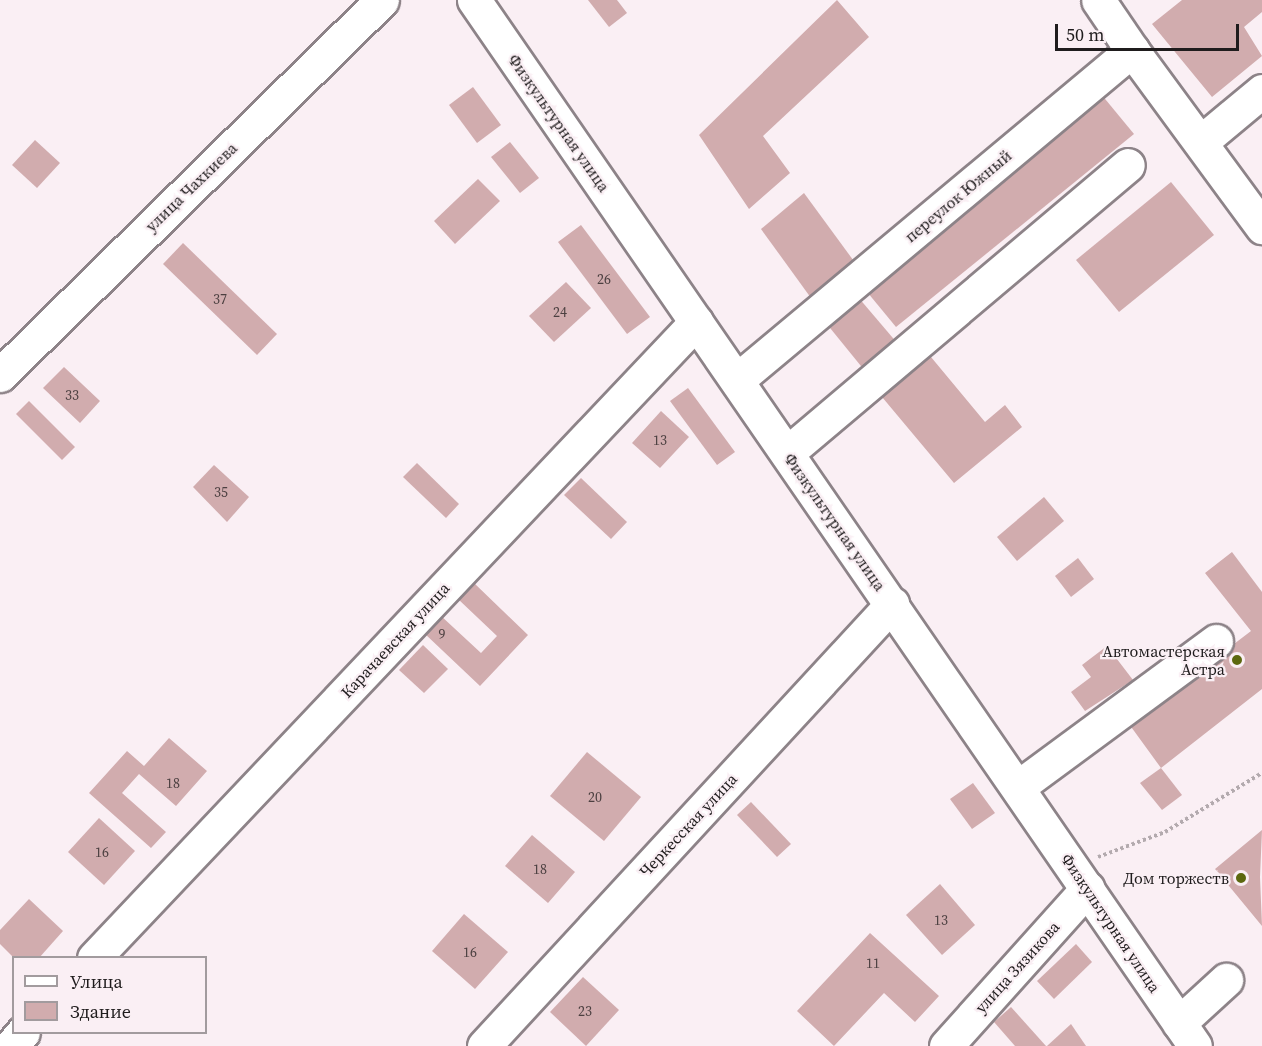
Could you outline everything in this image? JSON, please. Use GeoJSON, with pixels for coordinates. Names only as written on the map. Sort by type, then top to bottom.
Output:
{"type":"FeatureCollection","features":[{"type":"Feature","properties":{"kind":"street","name":"улица Чахкиева"},"geometry":{"type":"LineString","coordinates":[[0,375],[382,0]]}},
{"type":"Feature","properties":{"kind":"street","name":"Физкультурная улица"},"geometry":{"type":"LineString","coordinates":[[474,0],[1081,877],[1187,1034]]}},
{"type":"Feature","properties":{"kind":"street"},"geometry":{"type":"LineString","coordinates":[[1098,0],[1262,227]]}},
{"type":"Feature","properties":{"kind":"street","name":"переулок Южный"},"geometry":{"type":"LineString","coordinates":[[737,380],[1132,50]]}},
{"type":"Feature","properties":{"kind":"street"},"geometry":{"type":"LineString","coordinates":[[1202,141],[1262,91]]}},
{"type":"Feature","properties":{"kind":"street"},"geometry":{"type":"LineString","coordinates":[[787,453],[1128,165]]}},
{"type":"Feature","properties":{"kind":"street","name":"Карачаевская улица"},"geometry":{"type":"LineString","coordinates":[[95,956],[696,321]]}},
{"type":"Feature","properties":{"kind":"street","name":"Черкесская улица"},"geometry":{"type":"LineString","coordinates":[[484,1046],[892,604]]}},
{"type":"Feature","properties":{"kind":"street"},"geometry":{"type":"LineString","coordinates":[[1018,787],[1216,641]]}},
{"type":"Feature","properties":{"kind":"street","name":"улица Зязикова"},"geometry":{"type":"LineString","coordinates":[[946,1046],[1081,877]]}},
{"type":"Feature","properties":{"kind":"street"},"geometry":{"type":"LineString","coordinates":[[1187,1034],[1226,980]]}},
{"type":"Feature","properties":{"kind":"street"},"geometry":{"type":"LineString","coordinates":[[11,1046],[21,1034]]}},
{"type":"Feature","properties":{"kind":"path"},"geometry":{"type":"LineString","coordinates":[[1081,877],[1165,832],[1262,773]]}},
{"type":"Feature","properties":{"kind":"building"},"geometry":{"type":"Polygon","coordinates":[[[588,0],[617,0],[627,13],[609,27],[588,0]]]}},
{"type":"Feature","properties":{"kind":"building"},"geometry":{"type":"Polygon","coordinates":[[[837,0],[869,37],[763,136],[790,173],[749,209],[699,135],[837,0]]]}},
{"type":"Feature","properties":{"kind":"building"},"geometry":{"type":"Polygon","coordinates":[[[1182,0],[1262,0],[1262,12],[1244,27],[1262,56],[1212,97],[1152,24],[1182,0]]]}},
{"type":"Feature","properties":{"kind":"building"},"geometry":{"type":"Polygon","coordinates":[[[473,87],[501,125],[477,143],[449,105],[473,87]]]}},
{"type":"Feature","properties":{"kind":"building"},"geometry":{"type":"Polygon","coordinates":[[[1101,94],[1134,134],[896,327],[863,287],[1101,94]]]}},
{"type":"Feature","properties":{"kind":"building"},"geometry":{"type":"Polygon","coordinates":[[[35,140],[60,163],[37,188],[12,165],[35,140]]]}},
{"type":"Feature","properties":{"kind":"building"},"geometry":{"type":"Polygon","coordinates":[[[510,142],[539,178],[520,193],[491,157],[510,142]]]}},
{"type":"Feature","properties":{"kind":"building"},"geometry":{"type":"Polygon","coordinates":[[[478,179],[500,201],[455,244],[434,221],[478,179]]]}},
{"type":"Feature","properties":{"kind":"building"},"geometry":{"type":"Polygon","coordinates":[[[1171,182],[1214,235],[1119,312],[1076,260],[1171,182]]]}},
{"type":"Feature","properties":{"kind":"building"},"geometry":{"type":"Polygon","coordinates":[[[804,193],[856,264],[811,298],[761,229],[804,193]]]}},
{"type":"Feature","properties":{"kind":"building"},"geometry":{"type":"Polygon","coordinates":[[[581,225],[650,317],[627,334],[558,242],[581,225]]]}},
{"type":"Feature","properties":{"kind":"building"},"geometry":{"type":"Polygon","coordinates":[[[183,243],[277,334],[257,355],[163,264],[183,243]]]}},
{"type":"Feature","properties":{"kind":"building"},"geometry":{"type":"Polygon","coordinates":[[[566,282],[591,308],[554,342],[529,316],[566,282]]]}},
{"type":"Feature","properties":{"kind":"building"},"geometry":{"type":"Polygon","coordinates":[[[858,297],[898,344],[865,371],[826,323],[858,297]]]}},
{"type":"Feature","properties":{"kind":"building"},"geometry":{"type":"Polygon","coordinates":[[[926,351],[985,422],[1005,405],[1022,427],[954,483],[877,391],[926,351]]]}},
{"type":"Feature","properties":{"kind":"building"},"geometry":{"type":"Polygon","coordinates":[[[64,367],[100,401],[80,423],[43,388],[64,367]]]}},
{"type":"Feature","properties":{"kind":"building"},"geometry":{"type":"Polygon","coordinates":[[[688,388],[735,452],[717,465],[670,401],[688,388]]]}},
{"type":"Feature","properties":{"kind":"building"},"geometry":{"type":"Polygon","coordinates":[[[29,401],[75,447],[62,460],[16,414],[29,401]]]}},
{"type":"Feature","properties":{"kind":"building"},"geometry":{"type":"Polygon","coordinates":[[[661,411],[689,437],[660,468],[632,443],[661,411]]]}},
{"type":"Feature","properties":{"kind":"building"},"geometry":{"type":"Polygon","coordinates":[[[417,463],[459,504],[446,518],[403,477],[417,463]]]}},
{"type":"Feature","properties":{"kind":"building"},"geometry":{"type":"Polygon","coordinates":[[[214,465],[249,497],[227,522],[193,487],[214,465]]]}},
{"type":"Feature","properties":{"kind":"building"},"geometry":{"type":"Polygon","coordinates":[[[581,478],[627,522],[611,539],[564,495],[581,478]]]}},
{"type":"Feature","properties":{"kind":"building"},"geometry":{"type":"Polygon","coordinates":[[[1044,497],[1064,521],[1017,561],[997,537],[1044,497]]]}},
{"type":"Feature","properties":{"kind":"building","name":"Автомастерская Астра"},"geometry":{"type":"Polygon","coordinates":[[[1232,552],[1262,592],[1262,689],[1161,768],[1129,724],[1251,631],[1205,573],[1232,552]]]}},
{"type":"Feature","properties":{"kind":"building"},"geometry":{"type":"Polygon","coordinates":[[[1078,558],[1094,579],[1071,597],[1055,576],[1078,558]]]}},
{"type":"Feature","properties":{"kind":"building"},"geometry":{"type":"Polygon","coordinates":[[[474,583],[528,635],[480,686],[424,633],[440,615],[481,653],[497,636],[458,599],[474,583]]]}},
{"type":"Feature","properties":{"kind":"building"},"geometry":{"type":"Polygon","coordinates":[[[423,645],[448,669],[424,693],[399,670],[423,645]]]}},
{"type":"Feature","properties":{"kind":"building"},"geometry":{"type":"Polygon","coordinates":[[[1107,646],[1133,680],[1085,711],[1071,692],[1091,677],[1082,665],[1107,646]]]}},
{"type":"Feature","properties":{"kind":"building"},"geometry":{"type":"Polygon","coordinates":[[[169,738],[207,771],[176,806],[139,774],[122,793],[166,832],[151,848],[89,793],[127,751],[144,766],[169,738]]]}},
{"type":"Feature","properties":{"kind":"building"},"geometry":{"type":"Polygon","coordinates":[[[587,752],[641,797],[604,841],[550,796],[587,752]]]}},
{"type":"Feature","properties":{"kind":"building"},"geometry":{"type":"Polygon","coordinates":[[[1161,768],[1182,795],[1162,810],[1140,783],[1161,768]]]}},
{"type":"Feature","properties":{"kind":"building"},"geometry":{"type":"Polygon","coordinates":[[[973,783],[995,813],[972,829],[950,799],[973,783]]]}},
{"type":"Feature","properties":{"kind":"building"},"geometry":{"type":"Polygon","coordinates":[[[751,802],[791,844],[777,857],[737,815],[751,802]]]}},
{"type":"Feature","properties":{"kind":"building"},"geometry":{"type":"Polygon","coordinates":[[[99,818],[135,851],[104,885],[68,852],[99,818]]]}},
{"type":"Feature","properties":{"kind":"building","name":"Дом торжеств"},"geometry":{"type":"Polygon","coordinates":[[[1262,830],[1260,877],[1262,926],[1215,869],[1262,830]]]}},
{"type":"Feature","properties":{"kind":"building"},"geometry":{"type":"Polygon","coordinates":[[[532,835],[575,872],[548,903],[505,866],[532,835]]]}},
{"type":"Feature","properties":{"kind":"building"},"geometry":{"type":"Polygon","coordinates":[[[940,884],[975,925],[942,955],[906,915],[940,884]]]}},
{"type":"Feature","properties":{"kind":"building"},"geometry":{"type":"Polygon","coordinates":[[[29,899],[63,931],[41,956],[12,956],[0,944],[0,930],[29,899]]]}},
{"type":"Feature","properties":{"kind":"building"},"geometry":{"type":"Polygon","coordinates":[[[464,914],[508,952],[475,989],[432,951],[464,914]]]}},
{"type":"Feature","properties":{"kind":"building"},"geometry":{"type":"Polygon","coordinates":[[[870,933],[939,996],[915,1022],[884,993],[834,1046],[797,1011],[870,933]]]}},
{"type":"Feature","properties":{"kind":"building"},"geometry":{"type":"Polygon","coordinates":[[[1076,944],[1092,962],[1054,999],[1037,981],[1076,944]]]}},
{"type":"Feature","properties":{"kind":"building"},"geometry":{"type":"Polygon","coordinates":[[[583,977],[619,1010],[586,1046],[550,1012],[583,977]]]}},
{"type":"Feature","properties":{"kind":"building"},"geometry":{"type":"Polygon","coordinates":[[[1011,1007],[1046,1046],[1015,1046],[994,1022],[1011,1007]]]}},
{"type":"Feature","properties":{"kind":"building"},"geometry":{"type":"Polygon","coordinates":[[[1071,1024],[1086,1046],[1047,1046],[1071,1024]]]}},
{"type":"Feature","properties":{"kind":"place","name":"Автомастерская Астра"},"geometry":{"type":"Point","coordinates":[1237,660]}},
{"type":"Feature","properties":{"kind":"place","name":"Дом торжеств"},"geometry":{"type":"Point","coordinates":[1241,878]}}]}
